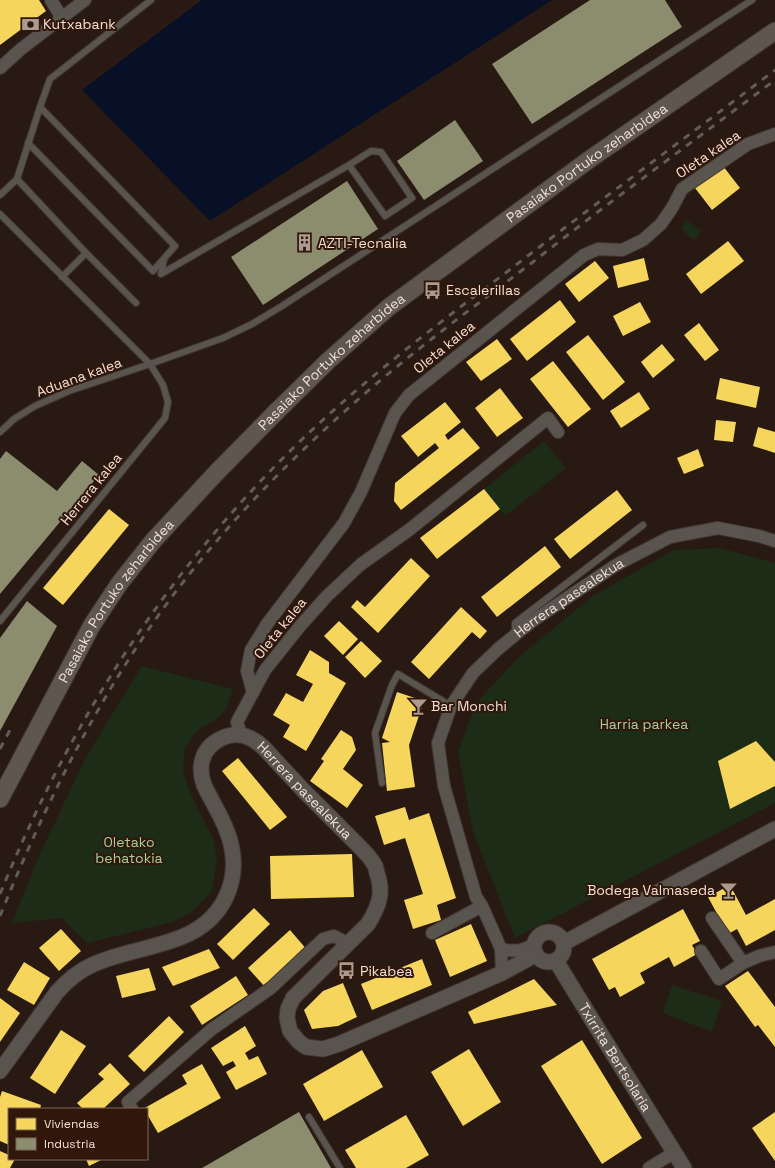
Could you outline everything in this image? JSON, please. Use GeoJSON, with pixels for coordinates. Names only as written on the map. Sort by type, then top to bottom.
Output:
{"type":"FeatureCollection","features":[{"type":"Feature","properties":{"kind":"main road","name":"Pasaiako Portuko zeharbidea"},"geometry":{"type":"LineString","coordinates":[[0,799],[92,625],[119,584],[153,541],[216,473],[276,412],[329,360],[389,307],[590,159],[775,31]]}},
{"type":"Feature","properties":{"kind":"street"},"geometry":{"type":"LineString","coordinates":[[51,0],[62,18]]}},
{"type":"Feature","properties":{"kind":"street"},"geometry":{"type":"LineString","coordinates":[[0,68],[85,0]]}},
{"type":"Feature","properties":{"kind":"street","name":"Oleta kalea"},"geometry":{"type":"LineString","coordinates":[[253,693],[247,671],[250,650],[267,624],[344,523],[361,492],[395,413],[409,395],[584,255],[598,249],[622,250],[642,240],[661,224],[672,208],[682,189],[748,144],[775,134]]}},
{"type":"Feature","properties":{"kind":"street","name":"Oleta kalea"},"geometry":{"type":"LineString","coordinates":[[240,735],[237,722],[265,670],[301,624],[327,596],[360,565],[409,530],[548,418],[558,432]]}},
{"type":"Feature","properties":{"kind":"street","name":"Herrera pasealekua"},"geometry":{"type":"LineString","coordinates":[[501,949],[482,906],[476,897],[444,786],[438,743],[451,706],[473,673],[498,649],[532,622],[616,565],[670,537],[718,528],[759,536],[775,541]]}},
{"type":"Feature","properties":{"kind":"street","name":"Herrera pasealekua"},"geometry":{"type":"LineString","coordinates":[[0,1071],[57,992],[77,973],[90,965],[107,959],[192,933],[204,925],[214,915],[223,902],[229,890],[232,879],[232,850],[227,832],[202,778],[201,770],[204,755],[218,740],[226,736],[240,735],[249,738],[267,750],[374,864],[380,882],[381,895],[376,911],[368,924],[303,987],[293,998],[288,1009],[287,1018],[290,1031],[299,1042],[306,1047],[323,1049],[339,1044],[502,973],[534,950]]}},
{"type":"Feature","properties":{"kind":"street"},"geometry":{"type":"LineString","coordinates":[[564,943],[775,830]]}},
{"type":"Feature","properties":{"kind":"street"},"geometry":{"type":"LineString","coordinates":[[432,933],[482,906]]}},
{"type":"Feature","properties":{"kind":"street"},"geometry":{"type":"LineString","coordinates":[[712,918],[743,963]]}},
{"type":"Feature","properties":{"kind":"street"},"geometry":{"type":"LineString","coordinates":[[553,932],[561,938],[564,943],[563,953],[556,961],[552,962],[542,961],[534,950],[535,940],[543,933],[553,932]]}},
{"type":"Feature","properties":{"kind":"street"},"geometry":{"type":"LineString","coordinates":[[131,1108],[128,1102],[212,1029],[271,988],[323,939],[334,936],[349,944]]}},
{"type":"Feature","properties":{"kind":"street"},"geometry":{"type":"LineString","coordinates":[[502,973],[501,949],[512,951],[534,950]]}},
{"type":"Feature","properties":{"kind":"street"},"geometry":{"type":"LineString","coordinates":[[701,951],[719,979],[743,963],[759,956],[775,952]]}},
{"type":"Feature","properties":{"kind":"street","name":"Txirrita Bertsolaria"},"geometry":{"type":"LineString","coordinates":[[556,961],[684,1168]]}},
{"type":"Feature","properties":{"kind":"street"},"geometry":{"type":"LineString","coordinates":[[649,1168],[675,1152]]}},
{"type":"Feature","properties":{"kind":"lane"},"geometry":{"type":"LineString","coordinates":[[0,195],[17,179],[50,79],[151,0]]}},
{"type":"Feature","properties":{"kind":"lane","name":"Aduana kalea"},"geometry":{"type":"LineString","coordinates":[[0,432],[14,419],[35,406],[69,391],[223,338],[252,324],[282,306],[752,0]]}},
{"type":"Feature","properties":{"kind":"lane"},"geometry":{"type":"LineString","coordinates":[[28,143],[153,271],[175,246],[40,107]]}},
{"type":"Feature","properties":{"kind":"lane"},"geometry":{"type":"LineString","coordinates":[[164,258],[161,274],[371,151],[381,152],[412,198],[386,216],[349,165]]}},
{"type":"Feature","properties":{"kind":"lane"},"geometry":{"type":"LineString","coordinates":[[17,179],[86,253],[136,303]]}},
{"type":"Feature","properties":{"kind":"lane","name":"Herrera kalea"},"geometry":{"type":"LineString","coordinates":[[0,214],[150,364],[163,385],[168,402],[165,418],[0,621]]}},
{"type":"Feature","properties":{"kind":"lane"},"geometry":{"type":"LineString","coordinates":[[62,277],[86,253]]}},
{"type":"Feature","properties":{"kind":"lane"},"geometry":{"type":"LineString","coordinates":[[515,635],[515,623],[643,525]]}},
{"type":"Feature","properties":{"kind":"lane"},"geometry":{"type":"LineString","coordinates":[[382,783],[375,733],[392,685],[398,674],[451,706]]}},
{"type":"Feature","properties":{"kind":"lane"},"geometry":{"type":"LineString","coordinates":[[309,1117],[340,1168]]}},
{"type":"Feature","properties":{"kind":"green space"},"geometry":{"type":"Polygon","coordinates":[[[686,220],[702,231],[694,240],[681,229],[686,220]]]}},
{"type":"Feature","properties":{"kind":"green space"},"geometry":{"type":"Polygon","coordinates":[[[544,441],[566,468],[505,516],[484,489],[544,441]]]}},
{"type":"Feature","properties":{"kind":"green space","name":"Harria parkea"},"geometry":{"type":"Polygon","coordinates":[[[720,548],[775,563],[775,803],[515,938],[473,832],[458,752],[476,703],[521,655],[593,596],[674,550],[720,548]]]}},
{"type":"Feature","properties":{"kind":"green space","name":"Oletako behatokia"},"geometry":{"type":"Polygon","coordinates":[[[142,666],[233,689],[227,708],[215,720],[198,730],[185,747],[183,770],[190,793],[213,839],[217,860],[212,891],[192,912],[172,922],[87,943],[62,918],[12,923],[39,856],[86,757],[142,666]]]}},
{"type":"Feature","properties":{"kind":"green space"},"geometry":{"type":"Polygon","coordinates":[[[672,985],[722,1001],[712,1032],[663,1013],[672,985]]]}},
{"type":"Feature","properties":{"kind":"water"},"geometry":{"type":"Polygon","coordinates":[[[202,0],[552,0],[210,221],[82,90],[202,0]]]}},
{"type":"Feature","properties":{"kind":"building: Viviendas"},"geometry":{"type":"Polygon","coordinates":[[[0,0],[39,0],[46,11],[0,45],[0,0]]]}},
{"type":"Feature","properties":{"kind":"building: Viviendas"},"geometry":{"type":"Polygon","coordinates":[[[723,166],[740,188],[712,210],[695,188],[723,166]]]}},
{"type":"Feature","properties":{"kind":"building: Viviendas"},"geometry":{"type":"Polygon","coordinates":[[[728,241],[744,261],[701,294],[686,274],[728,241]]]}},
{"type":"Feature","properties":{"kind":"building: Viviendas"},"geometry":{"type":"Polygon","coordinates":[[[644,258],[649,280],[618,288],[613,266],[644,258]]]}},
{"type":"Feature","properties":{"kind":"building: Viviendas"},"geometry":{"type":"Polygon","coordinates":[[[595,261],[609,278],[579,302],[565,284],[595,261]]]}},
{"type":"Feature","properties":{"kind":"building: Viviendas"},"geometry":{"type":"Polygon","coordinates":[[[560,300],[576,322],[527,361],[510,339],[560,300]]]}},
{"type":"Feature","properties":{"kind":"building: Viviendas"},"geometry":{"type":"Polygon","coordinates":[[[640,302],[651,322],[623,336],[613,316],[640,302]]]}},
{"type":"Feature","properties":{"kind":"building: Viviendas"},"geometry":{"type":"Polygon","coordinates":[[[699,323],[719,350],[705,361],[684,335],[699,323]]]}},
{"type":"Feature","properties":{"kind":"building: Viviendas"},"geometry":{"type":"Polygon","coordinates":[[[588,335],[625,382],[603,400],[566,352],[588,335]]]}},
{"type":"Feature","properties":{"kind":"building: Viviendas"},"geometry":{"type":"Polygon","coordinates":[[[497,339],[512,359],[481,381],[466,362],[497,339]]]}},
{"type":"Feature","properties":{"kind":"building: Viviendas"},"geometry":{"type":"Polygon","coordinates":[[[662,344],[675,360],[653,378],[641,362],[662,344]]]}},
{"type":"Feature","properties":{"kind":"building: Viviendas"},"geometry":{"type":"Polygon","coordinates":[[[553,361],[591,409],[568,427],[530,379],[553,361]]]}},
{"type":"Feature","properties":{"kind":"building: Viviendas"},"geometry":{"type":"Polygon","coordinates":[[[720,378],[760,387],[756,408],[716,399],[720,378]]]}},
{"type":"Feature","properties":{"kind":"building: Viviendas"},"geometry":{"type":"Polygon","coordinates":[[[500,388],[523,418],[497,437],[475,408],[500,388]]]}},
{"type":"Feature","properties":{"kind":"building: Viviendas"},"geometry":{"type":"Polygon","coordinates":[[[639,392],[650,409],[621,428],[610,411],[639,392]]]}},
{"type":"Feature","properties":{"kind":"building: Viviendas"},"geometry":{"type":"Polygon","coordinates":[[[445,402],[461,422],[445,435],[448,440],[463,428],[480,448],[401,510],[394,501],[395,483],[439,448],[435,443],[418,457],[401,436],[445,402]]]}},
{"type":"Feature","properties":{"kind":"building: Viviendas"},"geometry":{"type":"Polygon","coordinates":[[[716,420],[736,422],[733,442],[714,440],[716,420]]]}},
{"type":"Feature","properties":{"kind":"building: Viviendas"},"geometry":{"type":"Polygon","coordinates":[[[758,427],[775,432],[775,453],[753,446],[758,427]]]}},
{"type":"Feature","properties":{"kind":"building: Viviendas"},"geometry":{"type":"Polygon","coordinates":[[[698,449],[704,466],[684,474],[677,458],[698,449]]]}},
{"type":"Feature","properties":{"kind":"building: Viviendas"},"geometry":{"type":"Polygon","coordinates":[[[484,489],[500,509],[437,559],[420,538],[484,489]]]}},
{"type":"Feature","properties":{"kind":"building: Viviendas"},"geometry":{"type":"Polygon","coordinates":[[[617,490],[632,510],[570,559],[554,539],[617,490]]]}},
{"type":"Feature","properties":{"kind":"building: Viviendas"},"geometry":{"type":"Polygon","coordinates":[[[109,509],[129,525],[63,605],[43,588],[109,509]]]}},
{"type":"Feature","properties":{"kind":"building: Viviendas"},"geometry":{"type":"Polygon","coordinates":[[[545,546],[561,567],[497,617],[481,597],[545,546]]]}},
{"type":"Feature","properties":{"kind":"building: Viviendas"},"geometry":{"type":"Polygon","coordinates":[[[411,558],[430,576],[378,633],[351,607],[357,600],[365,607],[411,558]]]}},
{"type":"Feature","properties":{"kind":"building: Viviendas"},"geometry":{"type":"Polygon","coordinates":[[[461,607],[487,631],[480,639],[472,632],[429,679],[411,662],[461,607]]]}},
{"type":"Feature","properties":{"kind":"building: Viviendas"},"geometry":{"type":"Polygon","coordinates":[[[339,621],[358,639],[343,655],[324,636],[339,621]]]}},
{"type":"Feature","properties":{"kind":"building: Viviendas"},"geometry":{"type":"Polygon","coordinates":[[[361,641],[382,661],[365,678],[345,657],[361,641]]]}},
{"type":"Feature","properties":{"kind":"building: Viviendas"},"geometry":{"type":"Polygon","coordinates":[[[310,650],[329,662],[329,673],[346,683],[306,751],[283,737],[290,725],[273,715],[286,693],[303,702],[313,684],[296,675],[310,650]]]}},
{"type":"Feature","properties":{"kind":"building: Viviendas"},"geometry":{"type":"Polygon","coordinates":[[[397,692],[424,701],[409,745],[415,787],[387,791],[382,743],[390,742],[382,738],[397,692]]]}},
{"type":"Feature","properties":{"kind":"building: Viviendas"},"geometry":{"type":"Polygon","coordinates":[[[341,730],[352,737],[356,750],[343,769],[363,785],[347,808],[310,781],[324,761],[321,759],[341,730]]]}},
{"type":"Feature","properties":{"kind":"building: Viviendas"},"geometry":{"type":"Polygon","coordinates":[[[756,741],[775,762],[775,786],[730,809],[718,761],[756,741]]]}},
{"type":"Feature","properties":{"kind":"building: Viviendas"},"geometry":{"type":"Polygon","coordinates":[[[238,758],[287,817],[270,830],[222,771],[238,758]]]}},
{"type":"Feature","properties":{"kind":"building: Viviendas"},"geometry":{"type":"Polygon","coordinates":[[[405,807],[409,820],[429,813],[456,898],[437,905],[441,920],[413,929],[404,900],[423,894],[405,838],[384,845],[375,816],[405,807]]]}},
{"type":"Feature","properties":{"kind":"building: Viviendas"},"geometry":{"type":"Polygon","coordinates":[[[352,854],[354,897],[271,899],[270,856],[352,854]]]}},
{"type":"Feature","properties":{"kind":"building: Viviendas"},"geometry":{"type":"Polygon","coordinates":[[[730,885],[746,915],[775,899],[775,930],[746,946],[737,929],[728,934],[708,897],[730,885]]]}},
{"type":"Feature","properties":{"kind":"building: Viviendas"},"geometry":{"type":"Polygon","coordinates":[[[254,908],[270,924],[233,960],[217,944],[254,908]]]}},
{"type":"Feature","properties":{"kind":"building: Viviendas"},"geometry":{"type":"Polygon","coordinates":[[[683,909],[700,941],[692,945],[697,954],[674,967],[669,957],[640,973],[645,983],[620,997],[615,987],[609,990],[592,959],[683,909]]]}},
{"type":"Feature","properties":{"kind":"building: Viviendas"},"geometry":{"type":"Polygon","coordinates":[[[471,924],[487,961],[450,977],[435,940],[471,924]]]}},
{"type":"Feature","properties":{"kind":"building: Viviendas"},"geometry":{"type":"Polygon","coordinates":[[[61,929],[81,951],[59,971],[39,948],[61,929]]]}},
{"type":"Feature","properties":{"kind":"building: Viviendas"},"geometry":{"type":"Polygon","coordinates":[[[290,930],[308,951],[266,988],[248,968],[290,930]]]}},
{"type":"Feature","properties":{"kind":"building: Viviendas"},"geometry":{"type":"Polygon","coordinates":[[[209,949],[220,968],[173,986],[162,967],[209,949]]]}},
{"type":"Feature","properties":{"kind":"building: Viviendas"},"geometry":{"type":"Polygon","coordinates":[[[422,959],[432,985],[372,1010],[361,984],[422,959]]]}},
{"type":"Feature","properties":{"kind":"building: Viviendas"},"geometry":{"type":"Polygon","coordinates":[[[24,962],[50,978],[34,1005],[7,990],[24,962]]]}},
{"type":"Feature","properties":{"kind":"building: Viviendas"},"geometry":{"type":"Polygon","coordinates":[[[149,968],[156,990],[122,998],[116,976],[149,968]]]}},
{"type":"Feature","properties":{"kind":"building: Viviendas"},"geometry":{"type":"Polygon","coordinates":[[[748,971],[775,1007],[775,1047],[758,1025],[755,1027],[725,986],[748,971]]]}},
{"type":"Feature","properties":{"kind":"building: Viviendas"},"geometry":{"type":"Polygon","coordinates":[[[236,976],[248,995],[202,1025],[190,1006],[236,976]]]}},
{"type":"Feature","properties":{"kind":"building: Viviendas"},"geometry":{"type":"Polygon","coordinates":[[[534,979],[557,1005],[474,1024],[468,1012],[534,979]]]}},
{"type":"Feature","properties":{"kind":"building: Viviendas"},"geometry":{"type":"Polygon","coordinates":[[[343,983],[357,1017],[338,1026],[312,1029],[304,1010],[323,991],[343,983]]]}},
{"type":"Feature","properties":{"kind":"building: Viviendas"},"geometry":{"type":"Polygon","coordinates":[[[0,998],[20,1013],[0,1042],[0,998]]]}},
{"type":"Feature","properties":{"kind":"building: Viviendas"},"geometry":{"type":"Polygon","coordinates":[[[169,1016],[184,1032],[144,1072],[128,1056],[169,1016]]]}},
{"type":"Feature","properties":{"kind":"building: Viviendas"},"geometry":{"type":"Polygon","coordinates":[[[245,1026],[256,1046],[245,1053],[249,1060],[258,1056],[267,1074],[236,1090],[226,1072],[236,1066],[233,1061],[223,1066],[211,1048],[245,1026]]]}},
{"type":"Feature","properties":{"kind":"building: Viviendas"},"geometry":{"type":"Polygon","coordinates":[[[61,1030],[86,1046],[55,1094],[30,1078],[61,1030]]]}},
{"type":"Feature","properties":{"kind":"building: Viviendas"},"geometry":{"type":"Polygon","coordinates":[[[582,1040],[642,1138],[602,1164],[541,1066],[582,1040]]]}},
{"type":"Feature","properties":{"kind":"building: Viviendas"},"geometry":{"type":"Polygon","coordinates":[[[469,1049],[501,1102],[463,1126],[431,1072],[469,1049]]]}},
{"type":"Feature","properties":{"kind":"building: Viviendas"},"geometry":{"type":"Polygon","coordinates":[[[362,1050],[383,1087],[324,1121],[303,1084],[362,1050]]]}},
{"type":"Feature","properties":{"kind":"building: Viviendas"},"geometry":{"type":"Polygon","coordinates":[[[110,1063],[130,1084],[104,1108],[82,1108],[77,1103],[104,1079],[98,1074],[110,1063]]]}},
{"type":"Feature","properties":{"kind":"building: Viviendas"},"geometry":{"type":"Polygon","coordinates":[[[202,1064],[221,1098],[158,1133],[148,1116],[148,1108],[145,1108],[187,1084],[182,1075],[202,1064]]]}},
{"type":"Feature","properties":{"kind":"building: Viviendas"},"geometry":{"type":"Polygon","coordinates":[[[2,1091],[41,1105],[40,1108],[8,1108],[8,1145],[0,1141],[0,1097],[2,1091]]]}},
{"type":"Feature","properties":{"kind":"building: Viviendas"},"geometry":{"type":"Polygon","coordinates":[[[775,1112],[775,1161],[752,1128],[775,1112]]]}},
{"type":"Feature","properties":{"kind":"building: Viviendas"},"geometry":{"type":"Polygon","coordinates":[[[406,1115],[429,1155],[406,1168],[356,1168],[345,1150],[406,1115]]]}},
{"type":"Feature","properties":{"kind":"building: Viviendas"},"geometry":{"type":"Polygon","coordinates":[[[0,1151],[8,1155],[8,1160],[14,1160],[10,1168],[0,1168],[0,1151]]]}},
{"type":"Feature","properties":{"kind":"building: Viviendas"},"geometry":{"type":"Polygon","coordinates":[[[86,1160],[101,1160],[89,1166],[86,1160]]]}},
{"type":"Feature","properties":{"kind":"building: Industria"},"geometry":{"type":"Polygon","coordinates":[[[590,0],[665,0],[682,27],[532,124],[492,64],[590,0]]]}},
{"type":"Feature","properties":{"kind":"building: Industria"},"geometry":{"type":"Polygon","coordinates":[[[455,120],[483,161],[424,200],[397,161],[455,120]]]}},
{"type":"Feature","properties":{"kind":"building: Industria","name":"AZTI-Tecnalia"},"geometry":{"type":"Polygon","coordinates":[[[347,181],[378,229],[263,305],[231,257],[347,181]]]}},
{"type":"Feature","properties":{"kind":"building: Industria"},"geometry":{"type":"Polygon","coordinates":[[[6,451],[57,491],[82,461],[99,475],[0,594],[0,459],[6,451]]]}},
{"type":"Feature","properties":{"kind":"building: Industria"},"geometry":{"type":"Polygon","coordinates":[[[27,601],[57,626],[0,731],[0,638],[27,601]]]}},
{"type":"Feature","properties":{"kind":"building: Industria"},"geometry":{"type":"Polygon","coordinates":[[[299,1112],[331,1168],[202,1168],[299,1112]]]}},
{"type":"Feature","properties":{"kind":"railway"},"geometry":{"type":"LineString","coordinates":[[0,894],[27,832],[56,772],[88,714],[122,658],[159,604],[199,551],[289,452],[342,403],[398,356],[454,312],[775,70]]}},
{"type":"Feature","properties":{"kind":"railway"},"geometry":{"type":"LineString","coordinates":[[0,916],[17,874],[75,751],[120,673],[171,598],[217,540],[242,512],[321,433],[395,368],[607,205],[775,80]]}},
{"type":"Feature","properties":{"kind":"railway"},"geometry":{"type":"LineString","coordinates":[[0,749],[10,730]]}},
{"type":"Feature","properties":{"kind":"place","name":"Kutxabank"},"geometry":{"type":"Point","coordinates":[30,24]}},
{"type":"Feature","properties":{"kind":"place","name":"AZTI-Tecnalia"},"geometry":{"type":"Point","coordinates":[305,243]}},
{"type":"Feature","properties":{"kind":"place","name":"Escalerillas"},"geometry":{"type":"Point","coordinates":[433,290]}},
{"type":"Feature","properties":{"kind":"place","name":"Bar Monchi"},"geometry":{"type":"Point","coordinates":[418,706]}},
{"type":"Feature","properties":{"kind":"place","name":"Bodega Valmaseda"},"geometry":{"type":"Point","coordinates":[728,890]}},
{"type":"Feature","properties":{"kind":"place","name":"Pikabea"},"geometry":{"type":"Point","coordinates":[347,971]}}]}
